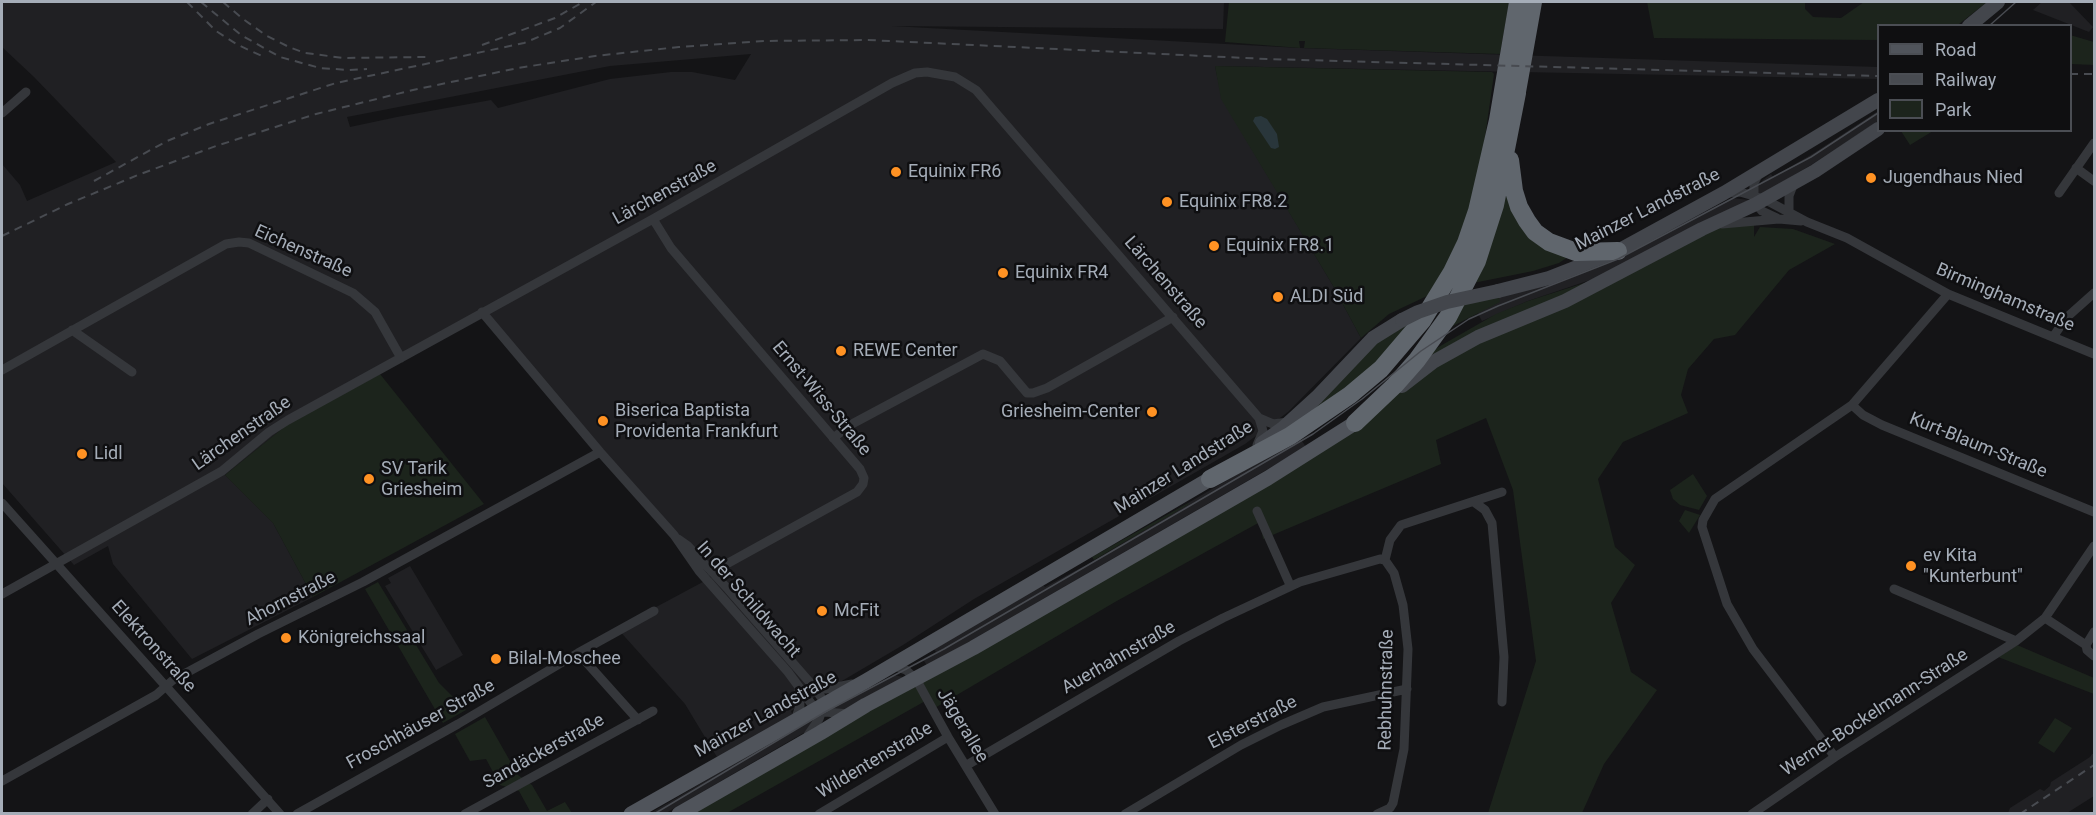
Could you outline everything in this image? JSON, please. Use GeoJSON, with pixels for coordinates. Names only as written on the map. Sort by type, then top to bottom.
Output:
{"type":"FeatureCollection","features":[{"type":"Feature","properties":{"kind":"highway"},"geometry":{"type":"LineString","coordinates":[[1210,479],[1290,436],[1350,395],[1381,369],[1422,321],[1452,273],[1477,211],[1498,120],[1518,2]]}},
{"type":"Feature","properties":{"kind":"highway"},"geometry":{"type":"LineString","coordinates":[[1533,2],[1508,145],[1514,190],[1527,221],[1535,232],[1562,248],[1593,253],[1618,251]]}},
{"type":"Feature","properties":{"kind":"highway"},"geometry":{"type":"LineString","coordinates":[[1355,423],[1395,385],[1417,360],[1448,316],[1477,261],[1495,205],[1517,93]]}},
{"type":"Feature","properties":{"kind":"main road"},"geometry":{"type":"LineString","coordinates":[[1980,20],[1998,2]]}},
{"type":"Feature","properties":{"kind":"main road","name":"Mainzer Landstraße"},"geometry":{"type":"LineString","coordinates":[[632,813],[820,708],[1210,479],[1291,422],[1373,338],[1402,320],[1447,302],[1549,278],[1618,251],[1724,194],[1877,101]]}},
{"type":"Feature","properties":{"kind":"main road"},"geometry":{"type":"LineString","coordinates":[[679,813],[1278,471],[1355,423],[1414,376],[1457,348],[1564,301],[1758,199],[1795,182],[1877,130]]}},
{"type":"Feature","properties":{"kind":"street","name":"Lärchenstraße"},"geometry":{"type":"LineString","coordinates":[[2,594],[222,471],[269,432],[288,420],[652,219],[892,83],[915,73],[955,77],[976,90],[1259,418]]}},
{"type":"Feature","properties":{"kind":"street"},"geometry":{"type":"LineString","coordinates":[[2,112],[26,92]]}},
{"type":"Feature","properties":{"kind":"street"},"geometry":{"type":"LineString","coordinates":[[2059,193],[2094,143]]}},
{"type":"Feature","properties":{"kind":"street"},"geometry":{"type":"LineString","coordinates":[[2076,168],[2094,181]]}},
{"type":"Feature","properties":{"kind":"street"},"geometry":{"type":"LineString","coordinates":[[1758,199],[1755,183],[1760,171]]}},
{"type":"Feature","properties":{"kind":"street"},"geometry":{"type":"LineString","coordinates":[[1789,212],[1790,190],[1795,182]]}},
{"type":"Feature","properties":{"kind":"street","name":"Birminghamstraße"},"geometry":{"type":"LineString","coordinates":[[1724,194],[1740,192],[1789,212],[1847,238],[1948,294],[2094,354]]}},
{"type":"Feature","properties":{"kind":"street","name":"Birminghamstraße"},"geometry":{"type":"LineString","coordinates":[[1758,199],[1762,211],[1779,219]]}},
{"type":"Feature","properties":{"kind":"street","name":"Ernst-Wiss-Straße"},"geometry":{"type":"LineString","coordinates":[[652,219],[671,248],[860,469],[864,478],[857,492],[712,572]]}},
{"type":"Feature","properties":{"kind":"street","name":"Birminghamstraße"},"geometry":{"type":"LineString","coordinates":[[1702,229],[1729,223],[1779,219],[1807,222]]}},
{"type":"Feature","properties":{"kind":"street","name":"Eichenstraße"},"geometry":{"type":"LineString","coordinates":[[2,370],[226,244],[239,242],[249,243],[353,293],[375,312],[401,358]]}},
{"type":"Feature","properties":{"kind":"street"},"geometry":{"type":"LineString","coordinates":[[2053,337],[2066,318],[2094,293]]}},
{"type":"Feature","properties":{"kind":"street"},"geometry":{"type":"LineString","coordinates":[[1835,757],[1753,650],[1727,604],[1702,524],[1707,510],[1715,499],[1852,405],[1948,294]]}},
{"type":"Feature","properties":{"kind":"street","name":"In der Schildwacht"},"geometry":{"type":"LineString","coordinates":[[482,312],[600,452],[674,535],[712,585],[820,708]]}},
{"type":"Feature","properties":{"kind":"street"},"geometry":{"type":"LineString","coordinates":[[833,438],[852,424],[983,354],[1000,361],[1028,393],[1033,393],[1047,388],[1173,317]]}},
{"type":"Feature","properties":{"kind":"street"},"geometry":{"type":"LineString","coordinates":[[72,330],[132,372]]}},
{"type":"Feature","properties":{"kind":"street","name":"Kurt-Blaum-Straße"},"geometry":{"type":"LineString","coordinates":[[1852,405],[1863,415],[1882,424],[2094,512]]}},
{"type":"Feature","properties":{"kind":"street"},"geometry":{"type":"LineString","coordinates":[[1259,418],[1273,424],[1291,422]]}},
{"type":"Feature","properties":{"kind":"street"},"geometry":{"type":"LineString","coordinates":[[1247,455],[1261,438],[1263,431],[1259,418]]}},
{"type":"Feature","properties":{"kind":"street","name":"Ahornstraße"},"geometry":{"type":"LineString","coordinates":[[2,782],[156,695],[184,674],[363,582],[600,452]]}},
{"type":"Feature","properties":{"kind":"street"},"geometry":{"type":"LineString","coordinates":[[1385,560],[1390,540],[1401,525],[1502,492]]}},
{"type":"Feature","properties":{"kind":"street"},"geometry":{"type":"LineString","coordinates":[[1474,502],[1485,510],[1492,523],[1504,657],[1502,702]]}},
{"type":"Feature","properties":{"kind":"street","name":"Elektronstraße"},"geometry":{"type":"LineString","coordinates":[[2,503],[280,813]]}},
{"type":"Feature","properties":{"kind":"street"},"geometry":{"type":"LineString","coordinates":[[1257,511],[1290,585]]}},
{"type":"Feature","properties":{"kind":"street","name":"In der Schildwacht"},"geometry":{"type":"LineString","coordinates":[[674,535],[688,546],[726,587],[813,686],[820,708]]}},
{"type":"Feature","properties":{"kind":"street","name":"Werner-Bockelmann-Straße"},"geometry":{"type":"LineString","coordinates":[[1752,813],[2016,641],[2045,618],[2094,546]]}},
{"type":"Feature","properties":{"kind":"street","name":"Auerhahnstraße"},"geometry":{"type":"LineString","coordinates":[[967,765],[1182,640],[1290,585],[1345,568],[1380,559],[1385,560]]}},
{"type":"Feature","properties":{"kind":"street","name":"Rebhuhnstraße"},"geometry":{"type":"LineString","coordinates":[[1377,813],[1386,811],[1393,803],[1404,749],[1407,689],[1408,650],[1403,605],[1394,573],[1385,560]]}},
{"type":"Feature","properties":{"kind":"street","name":"In der Schildwacht"},"geometry":{"type":"LineString","coordinates":[[724,566],[723,576],[726,587]]}},
{"type":"Feature","properties":{"kind":"street"},"geometry":{"type":"LineString","coordinates":[[712,572],[712,585]]}},
{"type":"Feature","properties":{"kind":"street","name":"Werner-Bockelmann-Straße"},"geometry":{"type":"LineString","coordinates":[[1894,589],[2016,641]]}},
{"type":"Feature","properties":{"kind":"street","name":"Froschhäuser Straße"},"geometry":{"type":"LineString","coordinates":[[297,813],[458,724],[654,611]]}},
{"type":"Feature","properties":{"kind":"street"},"geometry":{"type":"LineString","coordinates":[[2045,618],[2086,645],[2087,650],[2094,656]]}},
{"type":"Feature","properties":{"kind":"street"},"geometry":{"type":"LineString","coordinates":[[2086,645],[2094,632]]}},
{"type":"Feature","properties":{"kind":"street","name":"Sandäckerstraße"},"geometry":{"type":"LineString","coordinates":[[578,653],[638,720]]}},
{"type":"Feature","properties":{"kind":"street","name":"Jägerallee"},"geometry":{"type":"LineString","coordinates":[[892,665],[906,670],[916,679],[948,737],[995,813]]}},
{"type":"Feature","properties":{"kind":"street"},"geometry":{"type":"LineString","coordinates":[[813,686],[826,689],[866,681]]}},
{"type":"Feature","properties":{"kind":"street","name":"In der Schildwacht"},"geometry":{"type":"LineString","coordinates":[[795,721],[800,706],[798,685]]}},
{"type":"Feature","properties":{"kind":"street","name":"Elsterstraße"},"geometry":{"type":"LineString","coordinates":[[1125,813],[1281,724],[1323,707],[1407,689]]}},
{"type":"Feature","properties":{"kind":"street"},"geometry":{"type":"LineString","coordinates":[[794,748],[816,726],[820,708],[838,715],[850,714]]}},
{"type":"Feature","properties":{"kind":"street","name":"Sandäckerstraße"},"geometry":{"type":"LineString","coordinates":[[465,813],[653,711]]}},
{"type":"Feature","properties":{"kind":"street","name":"Wildentenstraße"},"geometry":{"type":"LineString","coordinates":[[819,813],[948,737]]}},
{"type":"Feature","properties":{"kind":"street"},"geometry":{"type":"LineString","coordinates":[[252,813],[268,799]]}},
{"type":"Feature","properties":{"kind":"shaded area"},"geometry":{"type":"Polygon","coordinates":[[[2,2],[1224,2],[1223,29],[891,26],[1300,48],[1877,67],[1877,79],[1215,66],[1222,99],[1332,284],[1361,338],[1288,412],[1245,444],[974,599],[903,645],[791,711],[795,721],[717,757],[685,704],[617,628],[714,576],[483,317],[288,424],[225,475],[273,523],[313,597],[192,659],[113,564],[108,546],[74,565],[2,483],[2,164],[20,185],[27,201],[116,162],[2,47],[2,2]],[[751,54],[610,66],[347,117],[350,127],[491,100],[498,108],[610,79],[692,72],[735,80],[751,54]]]}},
{"type":"Feature","properties":{"kind":"shaded area"},"geometry":{"type":"Polygon","coordinates":[[[2042,2],[2069,2],[2093,27],[2089,32],[2033,10],[2042,2]]]}},
{"type":"Feature","properties":{"kind":"shaded area"},"geometry":{"type":"Polygon","coordinates":[[[1877,112],[1877,122],[1862,132],[1762,194],[1758,193],[1757,188],[1771,174],[1773,177],[1877,112]]]}},
{"type":"Feature","properties":{"kind":"shaded area"},"geometry":{"type":"Polygon","coordinates":[[[1261,116],[1267,119],[1277,134],[1279,147],[1275,149],[1271,148],[1253,121],[1255,117],[1261,116]]]}},
{"type":"Feature","properties":{"kind":"shaded area"},"geometry":{"type":"Polygon","coordinates":[[[1732,198],[1749,200],[1596,278],[1528,301],[1482,321],[1477,312],[1499,302],[1499,295],[1544,285],[1596,267],[1732,198]]]}},
{"type":"Feature","properties":{"kind":"shaded area"},"geometry":{"type":"Polygon","coordinates":[[[1300,438],[1306,447],[927,666],[923,659],[936,652],[934,649],[1043,585],[1045,587],[1088,564],[1300,438]]]}},
{"type":"Feature","properties":{"kind":"shaded area"},"geometry":{"type":"Polygon","coordinates":[[[410,566],[463,655],[436,670],[385,586],[391,583],[388,578],[410,566]]]}},
{"type":"Feature","properties":{"kind":"shaded area"},"geometry":{"type":"Polygon","coordinates":[[[894,675],[907,678],[846,709],[830,708],[894,675]]]}},
{"type":"Feature","properties":{"kind":"shaded area"},"geometry":{"type":"Polygon","coordinates":[[[812,718],[817,719],[812,728],[666,813],[649,814],[812,718]]]}},
{"type":"Feature","properties":{"kind":"shaded area"},"geometry":{"type":"Polygon","coordinates":[[[2094,754],[2094,796],[2067,813],[2008,813],[2010,808],[2040,789],[2044,791],[2051,782],[2094,754]]]}},
{"type":"Feature","properties":{"kind":"green space"},"geometry":{"type":"Polygon","coordinates":[[[1229,2],[1509,2],[1500,54],[1304,48],[1305,41],[1299,41],[1300,48],[1225,42],[1229,2]]]}},
{"type":"Feature","properties":{"kind":"green space"},"geometry":{"type":"Polygon","coordinates":[[[1647,2],[1805,2],[1805,9],[1813,17],[1841,18],[1864,2],[1987,2],[1959,24],[1877,24],[1877,40],[1654,38],[1647,2]]]}},
{"type":"Feature","properties":{"kind":"green space"},"geometry":{"type":"Polygon","coordinates":[[[2072,36],[2094,42],[2094,65],[2072,64],[2072,36]]]}},
{"type":"Feature","properties":{"kind":"green space"},"geometry":{"type":"Polygon","coordinates":[[[1215,66],[1492,72],[1494,74],[1479,179],[1462,242],[1427,296],[1389,314],[1361,338],[1332,284],[1221,99],[1215,66]]]}},
{"type":"Feature","properties":{"kind":"green space"},"geometry":{"type":"Polygon","coordinates":[[[1902,132],[1931,132],[1910,145],[1902,132]]]}},
{"type":"Feature","properties":{"kind":"green space"},"geometry":{"type":"Polygon","coordinates":[[[1507,180],[1512,198],[1571,255],[1559,263],[1533,271],[1473,283],[1507,180]]]}},
{"type":"Feature","properties":{"kind":"green space"},"geometry":{"type":"Polygon","coordinates":[[[1754,220],[1754,237],[1760,227],[1793,229],[1835,244],[1789,270],[1735,335],[1714,339],[1688,369],[1681,395],[1688,413],[1623,442],[1598,479],[1615,547],[1635,565],[1611,603],[1631,672],[1657,690],[1604,764],[1582,813],[1488,813],[1536,661],[1513,490],[1486,418],[1436,440],[1441,464],[1263,539],[1260,522],[1115,602],[933,709],[927,700],[727,813],[679,814],[1268,478],[1414,376],[1702,229],[1754,220]]]}},
{"type":"Feature","properties":{"kind":"green space"},"geometry":{"type":"Polygon","coordinates":[[[1606,276],[1422,364],[1435,349],[1496,314],[1528,301],[1606,276]]]}},
{"type":"Feature","properties":{"kind":"green space"},"geometry":{"type":"Polygon","coordinates":[[[1499,297],[1500,302],[1449,328],[1463,304],[1499,297]]]}},
{"type":"Feature","properties":{"kind":"green space"},"geometry":{"type":"Polygon","coordinates":[[[1420,317],[1375,366],[1304,417],[1378,342],[1420,317]]]}},
{"type":"Feature","properties":{"kind":"green space","name":"SV Tarik Griesheim"},"geometry":{"type":"Polygon","coordinates":[[[380,374],[484,504],[313,597],[273,523],[225,475],[288,424],[380,374]]]}},
{"type":"Feature","properties":{"kind":"green space"},"geometry":{"type":"Polygon","coordinates":[[[1693,474],[1707,496],[1699,510],[1680,505],[1673,499],[1670,490],[1693,474]]]}},
{"type":"Feature","properties":{"kind":"green space"},"geometry":{"type":"Polygon","coordinates":[[[1188,503],[1094,560],[1092,557],[1188,503]]]}},
{"type":"Feature","properties":{"kind":"green space"},"geometry":{"type":"Polygon","coordinates":[[[1685,510],[1700,515],[1689,533],[1679,521],[1685,510]]]}},
{"type":"Feature","properties":{"kind":"green space"},"geometry":{"type":"Polygon","coordinates":[[[378,582],[439,683],[466,710],[443,723],[365,589],[378,582]]]}},
{"type":"Feature","properties":{"kind":"green space"},"geometry":{"type":"Polygon","coordinates":[[[2017,645],[2094,678],[2094,694],[1998,657],[2017,645]]]}},
{"type":"Feature","properties":{"kind":"green space"},"geometry":{"type":"Polygon","coordinates":[[[485,717],[518,775],[532,785],[547,811],[565,802],[572,813],[531,813],[519,791],[500,785],[486,759],[470,761],[455,734],[485,717]]]}},
{"type":"Feature","properties":{"kind":"green space"},"geometry":{"type":"Polygon","coordinates":[[[2055,718],[2072,728],[2054,753],[2038,743],[2055,718]]]}},
{"type":"Feature","properties":{"kind":"tram line"},"geometry":{"type":"LineString","coordinates":[[1991,24],[2016,2]]}},
{"type":"Feature","properties":{"kind":"tram line"},"geometry":{"type":"LineString","coordinates":[[654,814],[825,712],[944,649],[1313,434],[1362,399],[1421,351],[1469,319],[1618,259],[1811,157],[1877,114]]}},
{"type":"Feature","properties":{"kind":"railway"},"geometry":{"type":"LineString","coordinates":[[187,2],[216,31],[262,56]]}},
{"type":"Feature","properties":{"kind":"railway"},"geometry":{"type":"LineString","coordinates":[[201,2],[241,35],[280,57],[320,68],[367,69]]}},
{"type":"Feature","properties":{"kind":"railway"},"geometry":{"type":"LineString","coordinates":[[223,2],[267,36],[305,53],[344,58],[427,57]]}},
{"type":"Feature","properties":{"kind":"railway"},"geometry":{"type":"LineString","coordinates":[[482,45],[555,18],[583,2]]}},
{"type":"Feature","properties":{"kind":"railway"},"geometry":{"type":"LineString","coordinates":[[94,181],[167,141],[209,124],[336,83],[524,43],[560,28],[596,2]]}},
{"type":"Feature","properties":{"kind":"railway"},"geometry":{"type":"LineString","coordinates":[[2,236],[68,204],[138,175],[216,146],[316,114],[413,90],[518,68],[595,56],[679,47],[764,41],[868,40],[1267,59],[1877,76]]}},
{"type":"Feature","properties":{"kind":"railway"},"geometry":{"type":"LineString","coordinates":[[2072,74],[2094,74]]}},
{"type":"Feature","properties":{"kind":"railway"},"geometry":{"type":"LineString","coordinates":[[2020,814],[2094,765]]}},
{"type":"Feature","properties":{"kind":"place","name":"Equinix FR6"},"geometry":{"type":"Point","coordinates":[896,172]}},
{"type":"Feature","properties":{"kind":"place","name":"Jugendhaus Nied"},"geometry":{"type":"Point","coordinates":[1871,178]}},
{"type":"Feature","properties":{"kind":"place","name":"Equinix FR8.2"},"geometry":{"type":"Point","coordinates":[1167,202]}},
{"type":"Feature","properties":{"kind":"place","name":"Equinix FR8.1"},"geometry":{"type":"Point","coordinates":[1214,246]}},
{"type":"Feature","properties":{"kind":"place","name":"Equinix FR4"},"geometry":{"type":"Point","coordinates":[1003,273]}},
{"type":"Feature","properties":{"kind":"place","name":"ALDI Süd"},"geometry":{"type":"Point","coordinates":[1278,297]}},
{"type":"Feature","properties":{"kind":"place","name":"REWE Center"},"geometry":{"type":"Point","coordinates":[841,351]}},
{"type":"Feature","properties":{"kind":"place","name":"Griesheim-Center"},"geometry":{"type":"Point","coordinates":[1152,412]}},
{"type":"Feature","properties":{"kind":"place","name":"Biserica Baptista Providenta Frankfurt"},"geometry":{"type":"Point","coordinates":[603,421]}},
{"type":"Feature","properties":{"kind":"place","name":"Lidl"},"geometry":{"type":"Point","coordinates":[82,454]}},
{"type":"Feature","properties":{"kind":"place","name":"SV Tarik Griesheim"},"geometry":{"type":"Point","coordinates":[369,479]}},
{"type":"Feature","properties":{"kind":"place","name":"ev Kita \"Kunterbunt\""},"geometry":{"type":"Point","coordinates":[1911,566]}},
{"type":"Feature","properties":{"kind":"place","name":"McFit"},"geometry":{"type":"Point","coordinates":[822,611]}},
{"type":"Feature","properties":{"kind":"place","name":"Königreichssaal"},"geometry":{"type":"Point","coordinates":[286,638]}},
{"type":"Feature","properties":{"kind":"place","name":"Bilal-Moschee"},"geometry":{"type":"Point","coordinates":[496,659]}}]}
